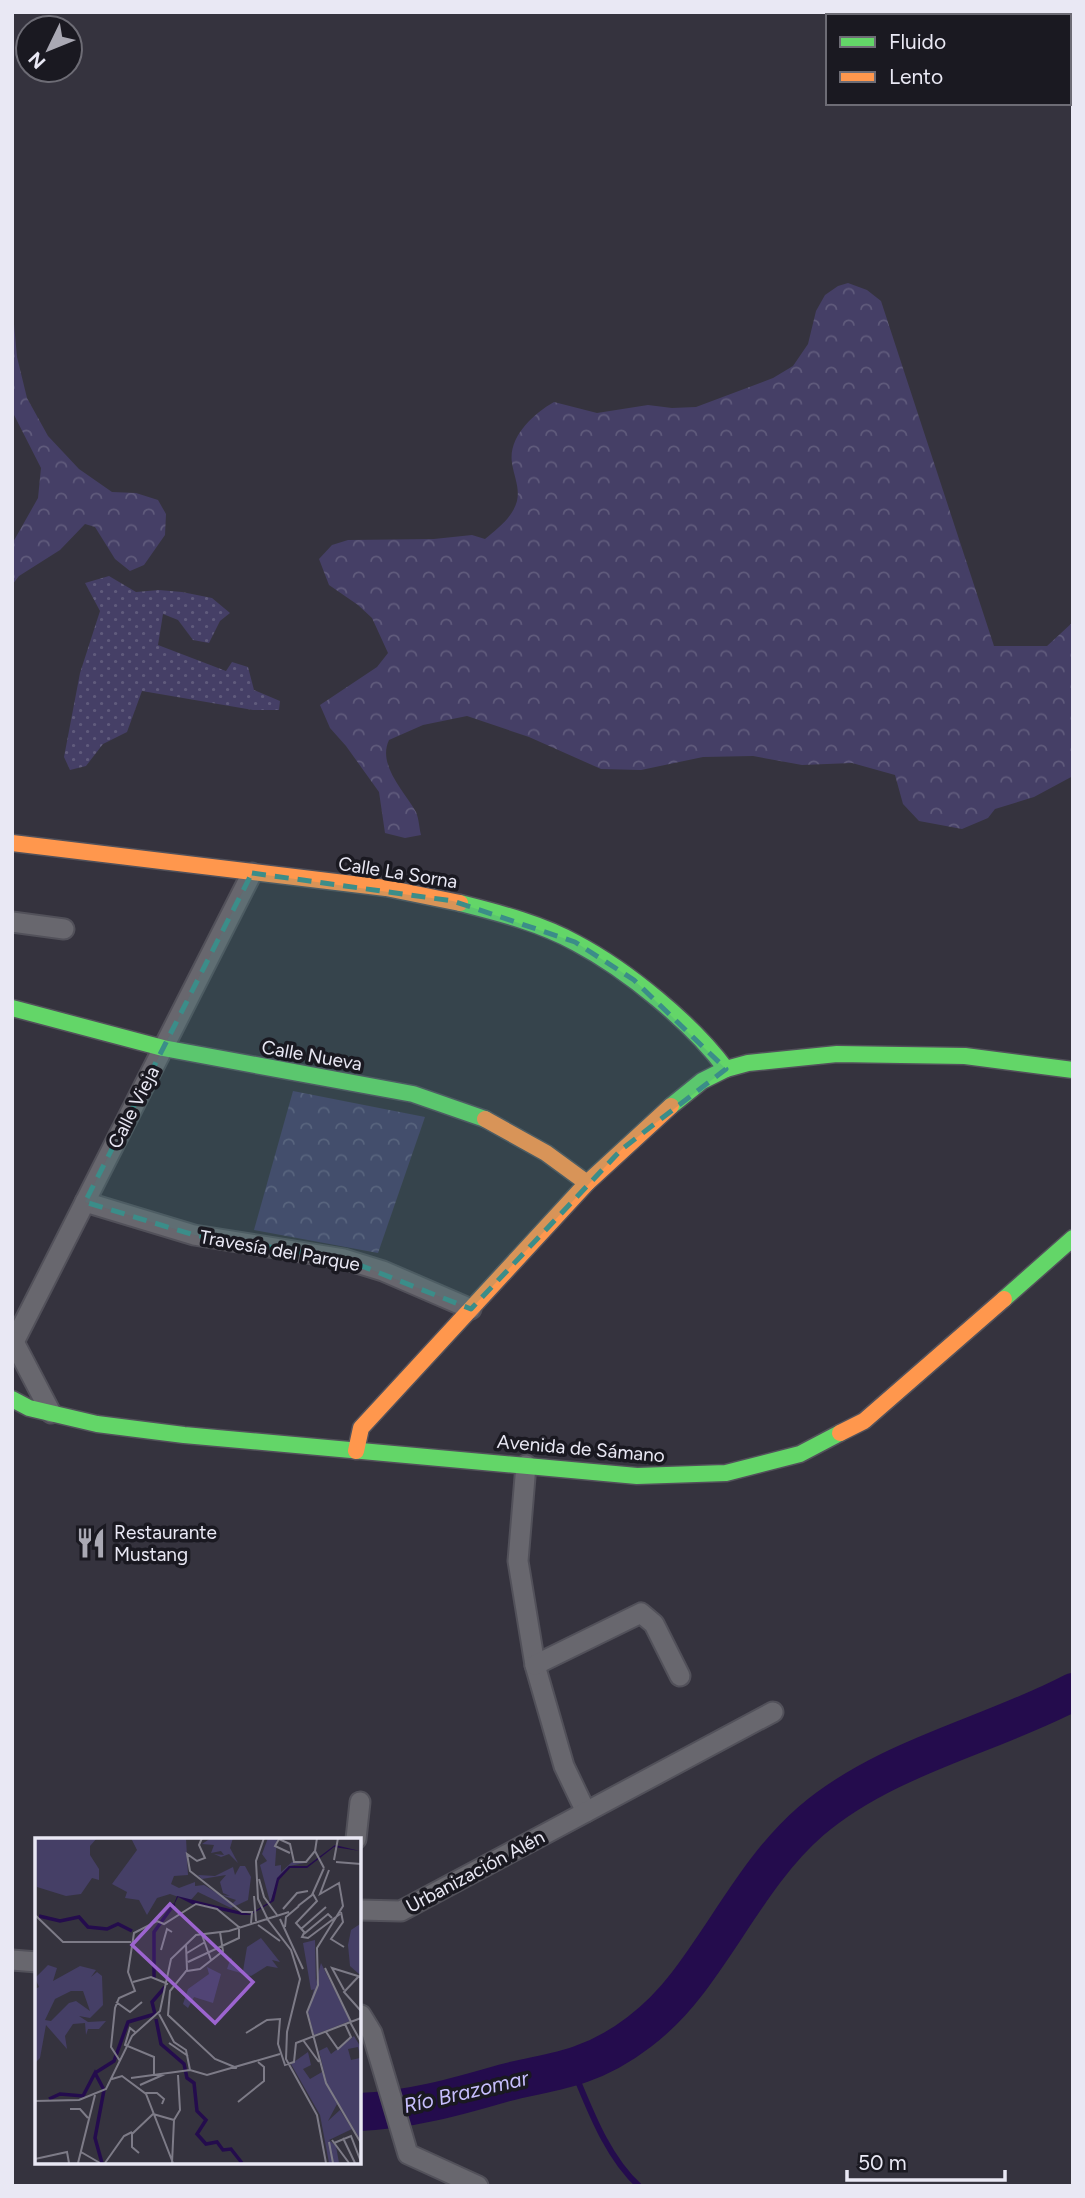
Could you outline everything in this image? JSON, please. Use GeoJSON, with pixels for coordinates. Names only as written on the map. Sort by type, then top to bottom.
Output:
{"type":"FeatureCollection","features":[{"type":"Feature","properties":{"kind":"street","name":"Calle La Sorna"},"geometry":{"type":"LineString","coordinates":[[12,843],[386,888],[453,901],[513,917],[575,942],[634,980],[709,1046],[726,1069]]}},
{"type":"Feature","properties":{"kind":"street","name":"Calle Vieja"},"geometry":{"type":"LineString","coordinates":[[13,1342],[252,873]]}},
{"type":"Feature","properties":{"kind":"street"},"geometry":{"type":"LineString","coordinates":[[12,922],[64,929]]}},
{"type":"Feature","properties":{"kind":"street","name":"Calle Nueva"},"geometry":{"type":"LineString","coordinates":[[12,1008],[163,1048],[412,1094],[479,1116],[546,1153],[587,1183]]}},
{"type":"Feature","properties":{"kind":"street"},"geometry":{"type":"LineString","coordinates":[[356,1451],[361,1428],[587,1183],[661,1114],[702,1082],[726,1069],[748,1063],[837,1054],[965,1056],[1073,1070]]}},
{"type":"Feature","properties":{"kind":"street","name":"Travesía del Parque"},"geometry":{"type":"LineString","coordinates":[[85,1202],[194,1235],[344,1259],[383,1271],[471,1309]]}},
{"type":"Feature","properties":{"kind":"street","name":"Avenida de Sámano"},"geometry":{"type":"LineString","coordinates":[[12,1399],[29,1408],[97,1424],[136,1429],[637,1476],[726,1473],[800,1454],[864,1421],[1073,1238]]}},
{"type":"Feature","properties":{"kind":"street"},"geometry":{"type":"LineString","coordinates":[[13,1342],[51,1413]]}},
{"type":"Feature","properties":{"kind":"street"},"geometry":{"type":"LineString","coordinates":[[526,1465],[519,1561],[535,1665],[564,1766],[586,1812]]}},
{"type":"Feature","properties":{"kind":"street"},"geometry":{"type":"LineString","coordinates":[[535,1665],[642,1613],[654,1624],[680,1676]]}},
{"type":"Feature","properties":{"kind":"street","name":"Urbanización Alén"},"geometry":{"type":"LineString","coordinates":[[360,1910],[401,1911],[774,1712]]}},
{"type":"Feature","properties":{"kind":"street"},"geometry":{"type":"LineString","coordinates":[[356,1838],[360,1802]]}},
{"type":"Feature","properties":{"kind":"street"},"geometry":{"type":"LineString","coordinates":[[12,1960],[35,1962]]}},
{"type":"Feature","properties":{"kind":"street"},"geometry":{"type":"LineString","coordinates":[[360,2015],[372,2033],[408,2154],[478,2186]]}},
{"type":"Feature","properties":{"kind":"highlighted area"},"geometry":{"type":"Polygon","coordinates":[[[252,873],[453,901],[575,942],[634,980],[726,1069],[622,1149],[471,1309],[344,1259],[194,1235],[85,1202],[252,873]]]}},
{"type":"Feature","properties":{"kind":"green space"},"geometry":{"type":"Polygon","coordinates":[[[848,283],[867,290],[881,301],[994,646],[1047,646],[1073,622],[1073,776],[1034,797],[995,809],[988,818],[962,829],[919,821],[903,804],[895,775],[852,763],[802,765],[753,756],[703,757],[641,770],[601,769],[529,737],[467,716],[423,725],[389,740],[386,749],[389,768],[416,812],[421,835],[405,838],[385,833],[379,792],[330,728],[320,705],[377,667],[388,653],[372,618],[329,585],[319,559],[332,545],[348,540],[434,539],[472,535],[485,539],[504,522],[515,507],[518,491],[512,463],[514,444],[530,420],[546,407],[554,402],[597,413],[648,405],[696,407],[773,378],[793,366],[808,344],[816,311],[825,295],[848,283]]]}},
{"type":"Feature","properties":{"kind":"green space"},"geometry":{"type":"Polygon","coordinates":[[[12,303],[17,357],[27,398],[48,436],[79,469],[112,492],[136,493],[158,500],[166,514],[165,535],[144,565],[130,571],[115,559],[95,527],[85,524],[60,550],[19,576],[12,585],[12,544],[38,498],[41,468],[12,411],[12,303]]]}},
{"type":"Feature","properties":{"kind":"green space"},"geometry":{"type":"Polygon","coordinates":[[[109,576],[136,592],[159,590],[212,598],[230,613],[220,621],[209,643],[193,640],[178,620],[163,614],[158,645],[226,671],[232,662],[248,667],[254,690],[280,701],[279,710],[253,710],[142,691],[127,732],[103,744],[86,766],[70,770],[64,757],[80,673],[100,611],[85,583],[109,576]]]}},
{"type":"Feature","properties":{"kind":"green space"},"geometry":{"type":"Polygon","coordinates":[[[293,1091],[425,1117],[378,1253],[254,1230],[293,1091]]]}},
{"type":"Feature","properties":{"kind":"waterway","name":"Río Brazomar"},"geometry":{"type":"LineString","coordinates":[[360,2112],[396,2109],[450,2098],[572,2067],[611,2051],[639,2032],[676,1998],[775,1858],[811,1821],[871,1780],[1073,1692]]}},
{"type":"Feature","properties":{"kind":"waterway"},"geometry":{"type":"LineString","coordinates":[[572,2067],[608,2146],[627,2174],[639,2186]]}},
{"type":"Feature","properties":{"kind":"traffic: fast"},"geometry":{"type":"LineString","coordinates":[[460,903],[534,924],[596,954],[677,1016],[726,1069]]}},
{"type":"Feature","properties":{"kind":"traffic: fast"},"geometry":{"type":"LineString","coordinates":[[12,1008],[163,1048],[413,1094],[485,1119]]}},
{"type":"Feature","properties":{"kind":"traffic: fast"},"geometry":{"type":"LineString","coordinates":[[671,1106],[702,1081],[726,1069],[748,1063],[837,1054],[965,1056],[1073,1070]]}},
{"type":"Feature","properties":{"kind":"traffic: fast"},"geometry":{"type":"LineString","coordinates":[[1004,1299],[1073,1238]]}},
{"type":"Feature","properties":{"kind":"traffic: fast"},"geometry":{"type":"LineString","coordinates":[[12,1399],[29,1408],[97,1424],[184,1435],[637,1476],[726,1473],[800,1454],[840,1433]]}},
{"type":"Feature","properties":{"kind":"traffic: slow"},"geometry":{"type":"LineString","coordinates":[[12,843],[386,888],[460,903]]}},
{"type":"Feature","properties":{"kind":"traffic: slow"},"geometry":{"type":"LineString","coordinates":[[356,1451],[361,1428],[587,1183],[671,1106]]}},
{"type":"Feature","properties":{"kind":"traffic: slow"},"geometry":{"type":"LineString","coordinates":[[485,1119],[546,1153],[587,1183]]}},
{"type":"Feature","properties":{"kind":"traffic: slow"},"geometry":{"type":"LineString","coordinates":[[840,1433],[864,1421],[1004,1299]]}},
{"type":"Feature","properties":{"kind":"place","name":"Restaurante Mustang"},"geometry":{"type":"Point","coordinates":[91,1543]}}]}
